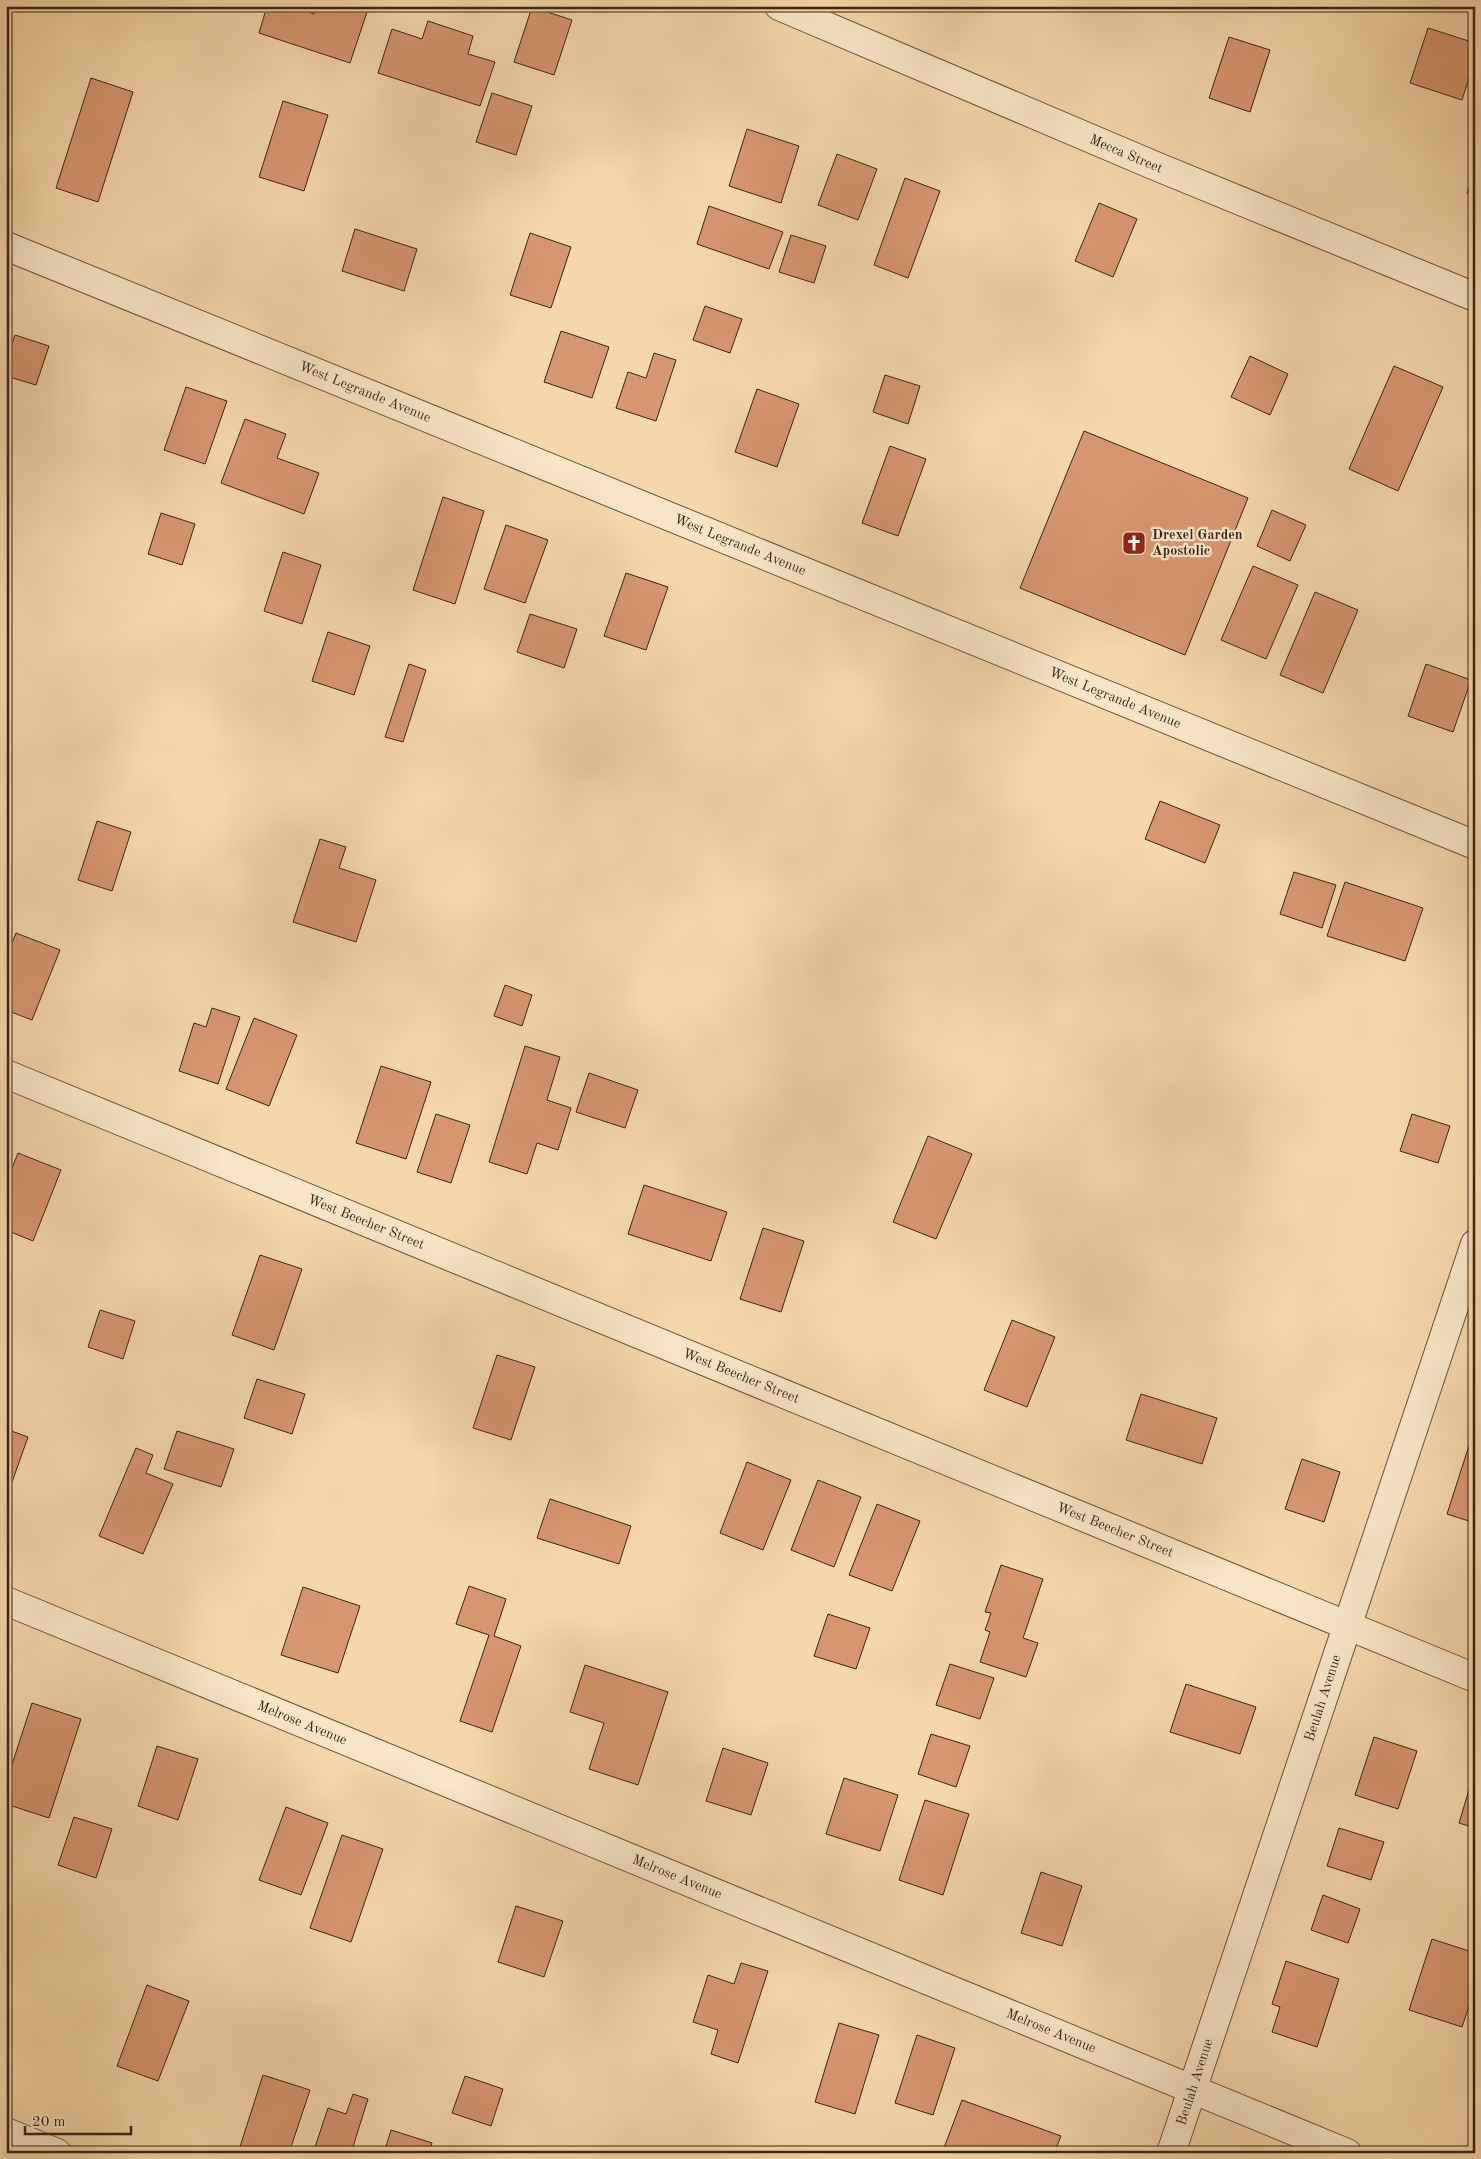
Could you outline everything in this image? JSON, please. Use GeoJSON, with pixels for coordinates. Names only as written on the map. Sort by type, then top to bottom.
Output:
{"type":"FeatureCollection","features":[{"type":"Feature","properties":{"kind":"street","name":"Mecca Street"},"geometry":{"type":"LineString","coordinates":[[779,6],[1153,165],[1475,297]]}},
{"type":"Feature","properties":{"kind":"street","name":"West Legrande Avenue"},"geometry":{"type":"LineString","coordinates":[[6,246],[1475,845]]}},
{"type":"Feature","properties":{"kind":"street","name":"West Beecher Street"},"geometry":{"type":"LineString","coordinates":[[6,1074],[1475,1678]]}},
{"type":"Feature","properties":{"kind":"street","name":"Beulah Avenue"},"geometry":{"type":"LineString","coordinates":[[1171,2153],[1475,1244]]}},
{"type":"Feature","properties":{"kind":"street","name":"Melrose Avenue"},"geometry":{"type":"LineString","coordinates":[[6,1602],[1347,2153]]}},
{"type":"Feature","properties":{"kind":"street"},"geometry":{"type":"LineString","coordinates":[[6,2132],[58,2153]]}},
{"type":"Feature","properties":{"kind":"building"},"geometry":{"type":"Polygon","coordinates":[[[267,6],[291,6],[314,14],[317,6],[369,6],[350,63],[259,33],[267,6]]]}},
{"type":"Feature","properties":{"kind":"building"},"geometry":{"type":"Polygon","coordinates":[[[532,7],[572,20],[554,75],[514,62],[532,7]]]}},
{"type":"Feature","properties":{"kind":"building"},"geometry":{"type":"Polygon","coordinates":[[[428,21],[473,36],[468,54],[495,62],[480,106],[378,73],[392,29],[422,39],[428,21]]]}},
{"type":"Feature","properties":{"kind":"building"},"geometry":{"type":"Polygon","coordinates":[[[1428,28],[1475,43],[1475,59],[1462,100],[1410,83],[1428,28]]]}},
{"type":"Feature","properties":{"kind":"building"},"geometry":{"type":"Polygon","coordinates":[[[1229,37],[1270,50],[1250,112],[1209,98],[1229,37]]]}},
{"type":"Feature","properties":{"kind":"building"},"geometry":{"type":"Polygon","coordinates":[[[91,78],[133,92],[98,202],[56,188],[91,78]]]}},
{"type":"Feature","properties":{"kind":"building"},"geometry":{"type":"Polygon","coordinates":[[[492,93],[532,106],[516,155],[476,142],[492,93]]]}},
{"type":"Feature","properties":{"kind":"building"},"geometry":{"type":"Polygon","coordinates":[[[283,101],[328,115],[304,191],[259,177],[283,101]]]}},
{"type":"Feature","properties":{"kind":"building"},"geometry":{"type":"Polygon","coordinates":[[[747,129],[799,146],[781,203],[729,186],[747,129]]]}},
{"type":"Feature","properties":{"kind":"building"},"geometry":{"type":"Polygon","coordinates":[[[837,154],[877,169],[858,220],[818,205],[837,154]]]}},
{"type":"Feature","properties":{"kind":"building"},"geometry":{"type":"Polygon","coordinates":[[[1475,171],[1475,196],[1467,193],[1475,171]]]}},
{"type":"Feature","properties":{"kind":"building"},"geometry":{"type":"Polygon","coordinates":[[[905,178],[940,191],[908,278],[874,265],[905,178]]]}},
{"type":"Feature","properties":{"kind":"building"},"geometry":{"type":"Polygon","coordinates":[[[1099,203],[1137,219],[1113,277],[1075,261],[1099,203]]]}},
{"type":"Feature","properties":{"kind":"building"},"geometry":{"type":"Polygon","coordinates":[[[709,206],[783,232],[769,269],[697,244],[709,206]]]}},
{"type":"Feature","properties":{"kind":"building"},"geometry":{"type":"Polygon","coordinates":[[[355,229],[417,249],[404,291],[342,271],[355,229]]]}},
{"type":"Feature","properties":{"kind":"building"},"geometry":{"type":"Polygon","coordinates":[[[530,233],[571,247],[551,308],[510,295],[530,233]]]}},
{"type":"Feature","properties":{"kind":"building"},"geometry":{"type":"Polygon","coordinates":[[[791,235],[826,246],[814,283],[779,272],[791,235]]]}},
{"type":"Feature","properties":{"kind":"building"},"geometry":{"type":"Polygon","coordinates":[[[705,306],[742,319],[730,353],[693,340],[705,306]]]}},
{"type":"Feature","properties":{"kind":"building"},"geometry":{"type":"Polygon","coordinates":[[[561,331],[609,347],[592,398],[544,382],[561,331]]]}},
{"type":"Feature","properties":{"kind":"building"},"geometry":{"type":"Polygon","coordinates":[[[15,335],[49,346],[36,385],[6,376],[6,361],[15,335]]]}},
{"type":"Feature","properties":{"kind":"building"},"geometry":{"type":"Polygon","coordinates":[[[654,353],[676,360],[656,421],[616,408],[628,372],[646,378],[654,353]]]}},
{"type":"Feature","properties":{"kind":"building"},"geometry":{"type":"Polygon","coordinates":[[[1250,356],[1288,374],[1270,415],[1231,397],[1250,356]]]}},
{"type":"Feature","properties":{"kind":"building"},"geometry":{"type":"Polygon","coordinates":[[[1394,366],[1443,387],[1398,491],[1349,469],[1394,366]]]}},
{"type":"Feature","properties":{"kind":"building"},"geometry":{"type":"Polygon","coordinates":[[[885,375],[920,386],[908,424],[873,412],[885,375]]]}},
{"type":"Feature","properties":{"kind":"building"},"geometry":{"type":"Polygon","coordinates":[[[186,387],[227,401],[205,464],[164,450],[186,387]]]}},
{"type":"Feature","properties":{"kind":"building"},"geometry":{"type":"Polygon","coordinates":[[[757,389],[799,404],[777,467],[735,452],[757,389]]]}},
{"type":"Feature","properties":{"kind":"building"},"geometry":{"type":"Polygon","coordinates":[[[245,419],[286,434],[277,458],[319,473],[304,514],[221,483],[245,419]]]}},
{"type":"Feature","properties":{"kind":"building","name":"Drexel Garden Apostolic"},"geometry":{"type":"Polygon","coordinates":[[[1084,431],[1248,498],[1185,655],[1020,588],[1084,431]]]}},
{"type":"Feature","properties":{"kind":"building"},"geometry":{"type":"Polygon","coordinates":[[[890,446],[926,459],[898,536],[862,523],[890,446]]]}},
{"type":"Feature","properties":{"kind":"building"},"geometry":{"type":"Polygon","coordinates":[[[443,497],[484,511],[455,604],[413,590],[443,497]]]}},
{"type":"Feature","properties":{"kind":"building"},"geometry":{"type":"Polygon","coordinates":[[[1272,510],[1306,525],[1290,561],[1257,546],[1272,510]]]}},
{"type":"Feature","properties":{"kind":"building"},"geometry":{"type":"Polygon","coordinates":[[[161,513],[195,524],[182,565],[148,554],[161,513]]]}},
{"type":"Feature","properties":{"kind":"building"},"geometry":{"type":"Polygon","coordinates":[[[506,525],[548,540],[525,603],[484,589],[506,525]]]}},
{"type":"Feature","properties":{"kind":"building"},"geometry":{"type":"Polygon","coordinates":[[[283,552],[321,565],[302,624],[264,611],[283,552]]]}},
{"type":"Feature","properties":{"kind":"building"},"geometry":{"type":"Polygon","coordinates":[[[1253,566],[1298,585],[1266,659],[1221,640],[1253,566]]]}},
{"type":"Feature","properties":{"kind":"building"},"geometry":{"type":"Polygon","coordinates":[[[626,573],[668,587],[646,650],[604,636],[626,573]]]}},
{"type":"Feature","properties":{"kind":"building"},"geometry":{"type":"Polygon","coordinates":[[[1315,592],[1358,610],[1323,693],[1280,675],[1315,592]]]}},
{"type":"Feature","properties":{"kind":"building"},"geometry":{"type":"Polygon","coordinates":[[[530,614],[577,629],[564,668],[517,652],[530,614]]]}},
{"type":"Feature","properties":{"kind":"building"},"geometry":{"type":"Polygon","coordinates":[[[328,632],[370,646],[354,695],[312,681],[328,632]]]}},
{"type":"Feature","properties":{"kind":"building"},"geometry":{"type":"Polygon","coordinates":[[[409,664],[426,670],[403,742],[385,737],[409,664]]]}},
{"type":"Feature","properties":{"kind":"building"},"geometry":{"type":"Polygon","coordinates":[[[1426,664],[1471,680],[1453,732],[1408,716],[1426,664]]]}},
{"type":"Feature","properties":{"kind":"building"},"geometry":{"type":"Polygon","coordinates":[[[1160,801],[1220,825],[1205,863],[1145,839],[1160,801]]]}},
{"type":"Feature","properties":{"kind":"building"},"geometry":{"type":"Polygon","coordinates":[[[97,821],[131,832],[112,891],[78,880],[97,821]]]}},
{"type":"Feature","properties":{"kind":"building"},"geometry":{"type":"Polygon","coordinates":[[[320,839],[346,847],[339,868],[376,880],[356,942],[293,922],[320,839]]]}},
{"type":"Feature","properties":{"kind":"building"},"geometry":{"type":"Polygon","coordinates":[[[1294,872],[1336,885],[1322,928],[1280,914],[1294,872]]]}},
{"type":"Feature","properties":{"kind":"building"},"geometry":{"type":"Polygon","coordinates":[[[1345,882],[1423,908],[1405,961],[1327,936],[1345,882]]]}},
{"type":"Feature","properties":{"kind":"building"},"geometry":{"type":"Polygon","coordinates":[[[16,933],[60,950],[32,1020],[6,1010],[6,958],[16,933]]]}},
{"type":"Feature","properties":{"kind":"building"},"geometry":{"type":"Polygon","coordinates":[[[505,985],[532,995],[522,1026],[494,1016],[505,985]]]}},
{"type":"Feature","properties":{"kind":"building"},"geometry":{"type":"Polygon","coordinates":[[[212,1008],[240,1017],[218,1084],[179,1071],[194,1023],[206,1027],[212,1008]]]}},
{"type":"Feature","properties":{"kind":"building"},"geometry":{"type":"Polygon","coordinates":[[[254,1018],[297,1035],[269,1106],[226,1089],[254,1018]]]}},
{"type":"Feature","properties":{"kind":"building"},"geometry":{"type":"Polygon","coordinates":[[[525,1046],[560,1057],[547,1100],[571,1108],[558,1150],[537,1143],[527,1174],[489,1162],[525,1046]]]}},
{"type":"Feature","properties":{"kind":"building"},"geometry":{"type":"Polygon","coordinates":[[[381,1066],[431,1082],[406,1159],[356,1143],[381,1066]]]}},
{"type":"Feature","properties":{"kind":"building"},"geometry":{"type":"Polygon","coordinates":[[[589,1073],[638,1090],[625,1128],[576,1112],[589,1073]]]}},
{"type":"Feature","properties":{"kind":"building"},"geometry":{"type":"Polygon","coordinates":[[[436,1114],[470,1125],[451,1183],[417,1172],[436,1114]]]}},
{"type":"Feature","properties":{"kind":"building"},"geometry":{"type":"Polygon","coordinates":[[[1412,1114],[1450,1126],[1438,1163],[1400,1151],[1412,1114]]]}},
{"type":"Feature","properties":{"kind":"building"},"geometry":{"type":"Polygon","coordinates":[[[928,1136],[972,1154],[936,1239],[893,1222],[928,1136]]]}},
{"type":"Feature","properties":{"kind":"building"},"geometry":{"type":"Polygon","coordinates":[[[18,1153],[61,1170],[33,1241],[6,1230],[6,1183],[18,1153]]]}},
{"type":"Feature","properties":{"kind":"building"},"geometry":{"type":"Polygon","coordinates":[[[644,1185],[727,1212],[711,1261],[628,1234],[644,1185]]]}},
{"type":"Feature","properties":{"kind":"building"},"geometry":{"type":"Polygon","coordinates":[[[763,1228],[804,1241],[781,1312],[740,1299],[763,1228]]]}},
{"type":"Feature","properties":{"kind":"building"},"geometry":{"type":"Polygon","coordinates":[[[260,1255],[302,1269],[274,1350],[232,1335],[260,1255]]]}},
{"type":"Feature","properties":{"kind":"building"},"geometry":{"type":"Polygon","coordinates":[[[100,1310],[135,1321],[123,1359],[88,1347],[100,1310]]]}},
{"type":"Feature","properties":{"kind":"building"},"geometry":{"type":"Polygon","coordinates":[[[1012,1320],[1055,1337],[1027,1407],[984,1390],[1012,1320]]]}},
{"type":"Feature","properties":{"kind":"building"},"geometry":{"type":"Polygon","coordinates":[[[497,1355],[535,1367],[511,1440],[473,1428],[497,1355]]]}},
{"type":"Feature","properties":{"kind":"building"},"geometry":{"type":"Polygon","coordinates":[[[257,1379],[305,1394],[292,1434],[244,1418],[257,1379]]]}},
{"type":"Feature","properties":{"kind":"building"},"geometry":{"type":"Polygon","coordinates":[[[1141,1394],[1217,1418],[1202,1464],[1126,1440],[1141,1394]]]}},
{"type":"Feature","properties":{"kind":"building"},"geometry":{"type":"Polygon","coordinates":[[[1475,1427],[1475,1523],[1447,1514],[1475,1427]]]}},
{"type":"Feature","properties":{"kind":"building"},"geometry":{"type":"Polygon","coordinates":[[[6,1429],[28,1437],[11,1485],[6,1484],[6,1429]]]}},
{"type":"Feature","properties":{"kind":"building"},"geometry":{"type":"Polygon","coordinates":[[[177,1431],[234,1449],[221,1487],[164,1469],[177,1431]]]}},
{"type":"Feature","properties":{"kind":"building"},"geometry":{"type":"Polygon","coordinates":[[[136,1448],[153,1455],[146,1473],[173,1484],[143,1554],[99,1536],[136,1448]]]}},
{"type":"Feature","properties":{"kind":"building"},"geometry":{"type":"Polygon","coordinates":[[[1302,1459],[1340,1472],[1324,1522],[1285,1509],[1302,1459]]]}},
{"type":"Feature","properties":{"kind":"building"},"geometry":{"type":"Polygon","coordinates":[[[747,1462],[791,1480],[763,1550],[720,1533],[747,1462]]]}},
{"type":"Feature","properties":{"kind":"building"},"geometry":{"type":"Polygon","coordinates":[[[818,1480],[861,1497],[834,1567],[791,1550],[818,1480]]]}},
{"type":"Feature","properties":{"kind":"building"},"geometry":{"type":"Polygon","coordinates":[[[550,1499],[631,1526],[619,1564],[537,1538],[550,1499]]]}},
{"type":"Feature","properties":{"kind":"building"},"geometry":{"type":"Polygon","coordinates":[[[877,1504],[920,1521],[892,1591],[849,1575],[877,1504]]]}},
{"type":"Feature","properties":{"kind":"building"},"geometry":{"type":"Polygon","coordinates":[[[1001,1565],[1043,1579],[1023,1638],[1038,1643],[1026,1677],[980,1662],[990,1632],[985,1630],[991,1613],[985,1612],[1001,1565]]]}},
{"type":"Feature","properties":{"kind":"building"},"geometry":{"type":"Polygon","coordinates":[[[469,1586],[506,1599],[494,1636],[521,1646],[492,1732],[460,1721],[489,1635],[456,1624],[469,1586]]]}},
{"type":"Feature","properties":{"kind":"building"},"geometry":{"type":"Polygon","coordinates":[[[303,1587],[360,1606],[338,1673],[281,1655],[303,1587]]]}},
{"type":"Feature","properties":{"kind":"building"},"geometry":{"type":"Polygon","coordinates":[[[828,1614],[870,1628],[856,1669],[814,1656],[828,1614]]]}},
{"type":"Feature","properties":{"kind":"building"},"geometry":{"type":"Polygon","coordinates":[[[950,1664],[994,1678],[980,1719],[936,1705],[950,1664]]]}},
{"type":"Feature","properties":{"kind":"building"},"geometry":{"type":"Polygon","coordinates":[[[585,1665],[668,1692],[638,1785],[589,1769],[604,1723],[570,1712],[585,1665]]]}},
{"type":"Feature","properties":{"kind":"building"},"geometry":{"type":"Polygon","coordinates":[[[1186,1684],[1256,1707],[1240,1754],[1170,1732],[1186,1684]]]}},
{"type":"Feature","properties":{"kind":"building"},"geometry":{"type":"Polygon","coordinates":[[[32,1703],[81,1719],[49,1818],[6,1804],[6,1783],[32,1703]]]}},
{"type":"Feature","properties":{"kind":"building"},"geometry":{"type":"Polygon","coordinates":[[[931,1734],[970,1746],[956,1787],[918,1774],[931,1734]]]}},
{"type":"Feature","properties":{"kind":"building"},"geometry":{"type":"Polygon","coordinates":[[[1374,1737],[1417,1751],[1398,1809],[1355,1795],[1374,1737]]]}},
{"type":"Feature","properties":{"kind":"building"},"geometry":{"type":"Polygon","coordinates":[[[157,1746],[198,1759],[178,1820],[138,1806],[157,1746]]]}},
{"type":"Feature","properties":{"kind":"building"},"geometry":{"type":"Polygon","coordinates":[[[723,1748],[768,1763],[751,1815],[706,1801],[723,1748]]]}},
{"type":"Feature","properties":{"kind":"building"},"geometry":{"type":"Polygon","coordinates":[[[844,1778],[898,1795],[880,1851],[826,1834],[844,1778]]]}},
{"type":"Feature","properties":{"kind":"building"},"geometry":{"type":"Polygon","coordinates":[[[1471,1783],[1475,1784],[1475,1828],[1459,1823],[1471,1783]]]}},
{"type":"Feature","properties":{"kind":"building"},"geometry":{"type":"Polygon","coordinates":[[[925,1800],[969,1814],[943,1895],[899,1880],[925,1800]]]}},
{"type":"Feature","properties":{"kind":"building"},"geometry":{"type":"Polygon","coordinates":[[[286,1807],[328,1823],[301,1895],[259,1880],[286,1807]]]}},
{"type":"Feature","properties":{"kind":"building"},"geometry":{"type":"Polygon","coordinates":[[[74,1817],[112,1829],[96,1878],[58,1865],[74,1817]]]}},
{"type":"Feature","properties":{"kind":"building"},"geometry":{"type":"Polygon","coordinates":[[[1339,1828],[1384,1842],[1371,1880],[1327,1866],[1339,1828]]]}},
{"type":"Feature","properties":{"kind":"building"},"geometry":{"type":"Polygon","coordinates":[[[342,1835],[383,1849],[351,1942],[310,1928],[342,1835]]]}},
{"type":"Feature","properties":{"kind":"building"},"geometry":{"type":"Polygon","coordinates":[[[1041,1872],[1082,1886],[1062,1946],[1021,1933],[1041,1872]]]}},
{"type":"Feature","properties":{"kind":"building"},"geometry":{"type":"Polygon","coordinates":[[[1323,1895],[1360,1909],[1348,1943],[1311,1930],[1323,1895]]]}},
{"type":"Feature","properties":{"kind":"building"},"geometry":{"type":"Polygon","coordinates":[[[516,1906],[563,1921],[544,1977],[498,1962],[516,1906]]]}},
{"type":"Feature","properties":{"kind":"building"},"geometry":{"type":"Polygon","coordinates":[[[1432,1939],[1475,1953],[1475,1988],[1462,2027],[1409,2010],[1432,1939]]]}},
{"type":"Feature","properties":{"kind":"building"},"geometry":{"type":"Polygon","coordinates":[[[1286,1961],[1339,1979],[1317,2047],[1272,2032],[1280,2007],[1272,2004],[1286,1961]]]}},
{"type":"Feature","properties":{"kind":"building"},"geometry":{"type":"Polygon","coordinates":[[[741,1963],[768,1971],[738,2063],[711,2054],[718,2030],[693,2022],[708,1975],[734,1984],[741,1963]]]}},
{"type":"Feature","properties":{"kind":"building"},"geometry":{"type":"Polygon","coordinates":[[[147,1985],[189,2001],[158,2081],[117,2066],[147,1985]]]}},
{"type":"Feature","properties":{"kind":"building"},"geometry":{"type":"Polygon","coordinates":[[[839,2023],[879,2035],[855,2114],[815,2102],[839,2023]]]}},
{"type":"Feature","properties":{"kind":"building"},"geometry":{"type":"Polygon","coordinates":[[[917,2035],[955,2048],[933,2115],[895,2103],[917,2035]]]}},
{"type":"Feature","properties":{"kind":"building"},"geometry":{"type":"Polygon","coordinates":[[[263,2075],[310,2090],[289,2153],[238,2153],[263,2075]]]}},
{"type":"Feature","properties":{"kind":"building"},"geometry":{"type":"Polygon","coordinates":[[[465,2076],[503,2089],[491,2126],[452,2113],[465,2076]]]}},
{"type":"Feature","properties":{"kind":"building"},"geometry":{"type":"Polygon","coordinates":[[[353,2094],[368,2099],[351,2153],[313,2153],[328,2108],[346,2114],[353,2094]]]}},
{"type":"Feature","properties":{"kind":"building"},"geometry":{"type":"Polygon","coordinates":[[[962,2100],[1061,2136],[1054,2153],[956,2153],[944,2148],[962,2100]]]}},
{"type":"Feature","properties":{"kind":"building"},"geometry":{"type":"Polygon","coordinates":[[[391,2130],[432,2143],[429,2153],[384,2153],[391,2130]]]}},
{"type":"Feature","properties":{"kind":"place","name":"Drexel Garden Apostolic"},"geometry":{"type":"Point","coordinates":[1134,543]}}]}
